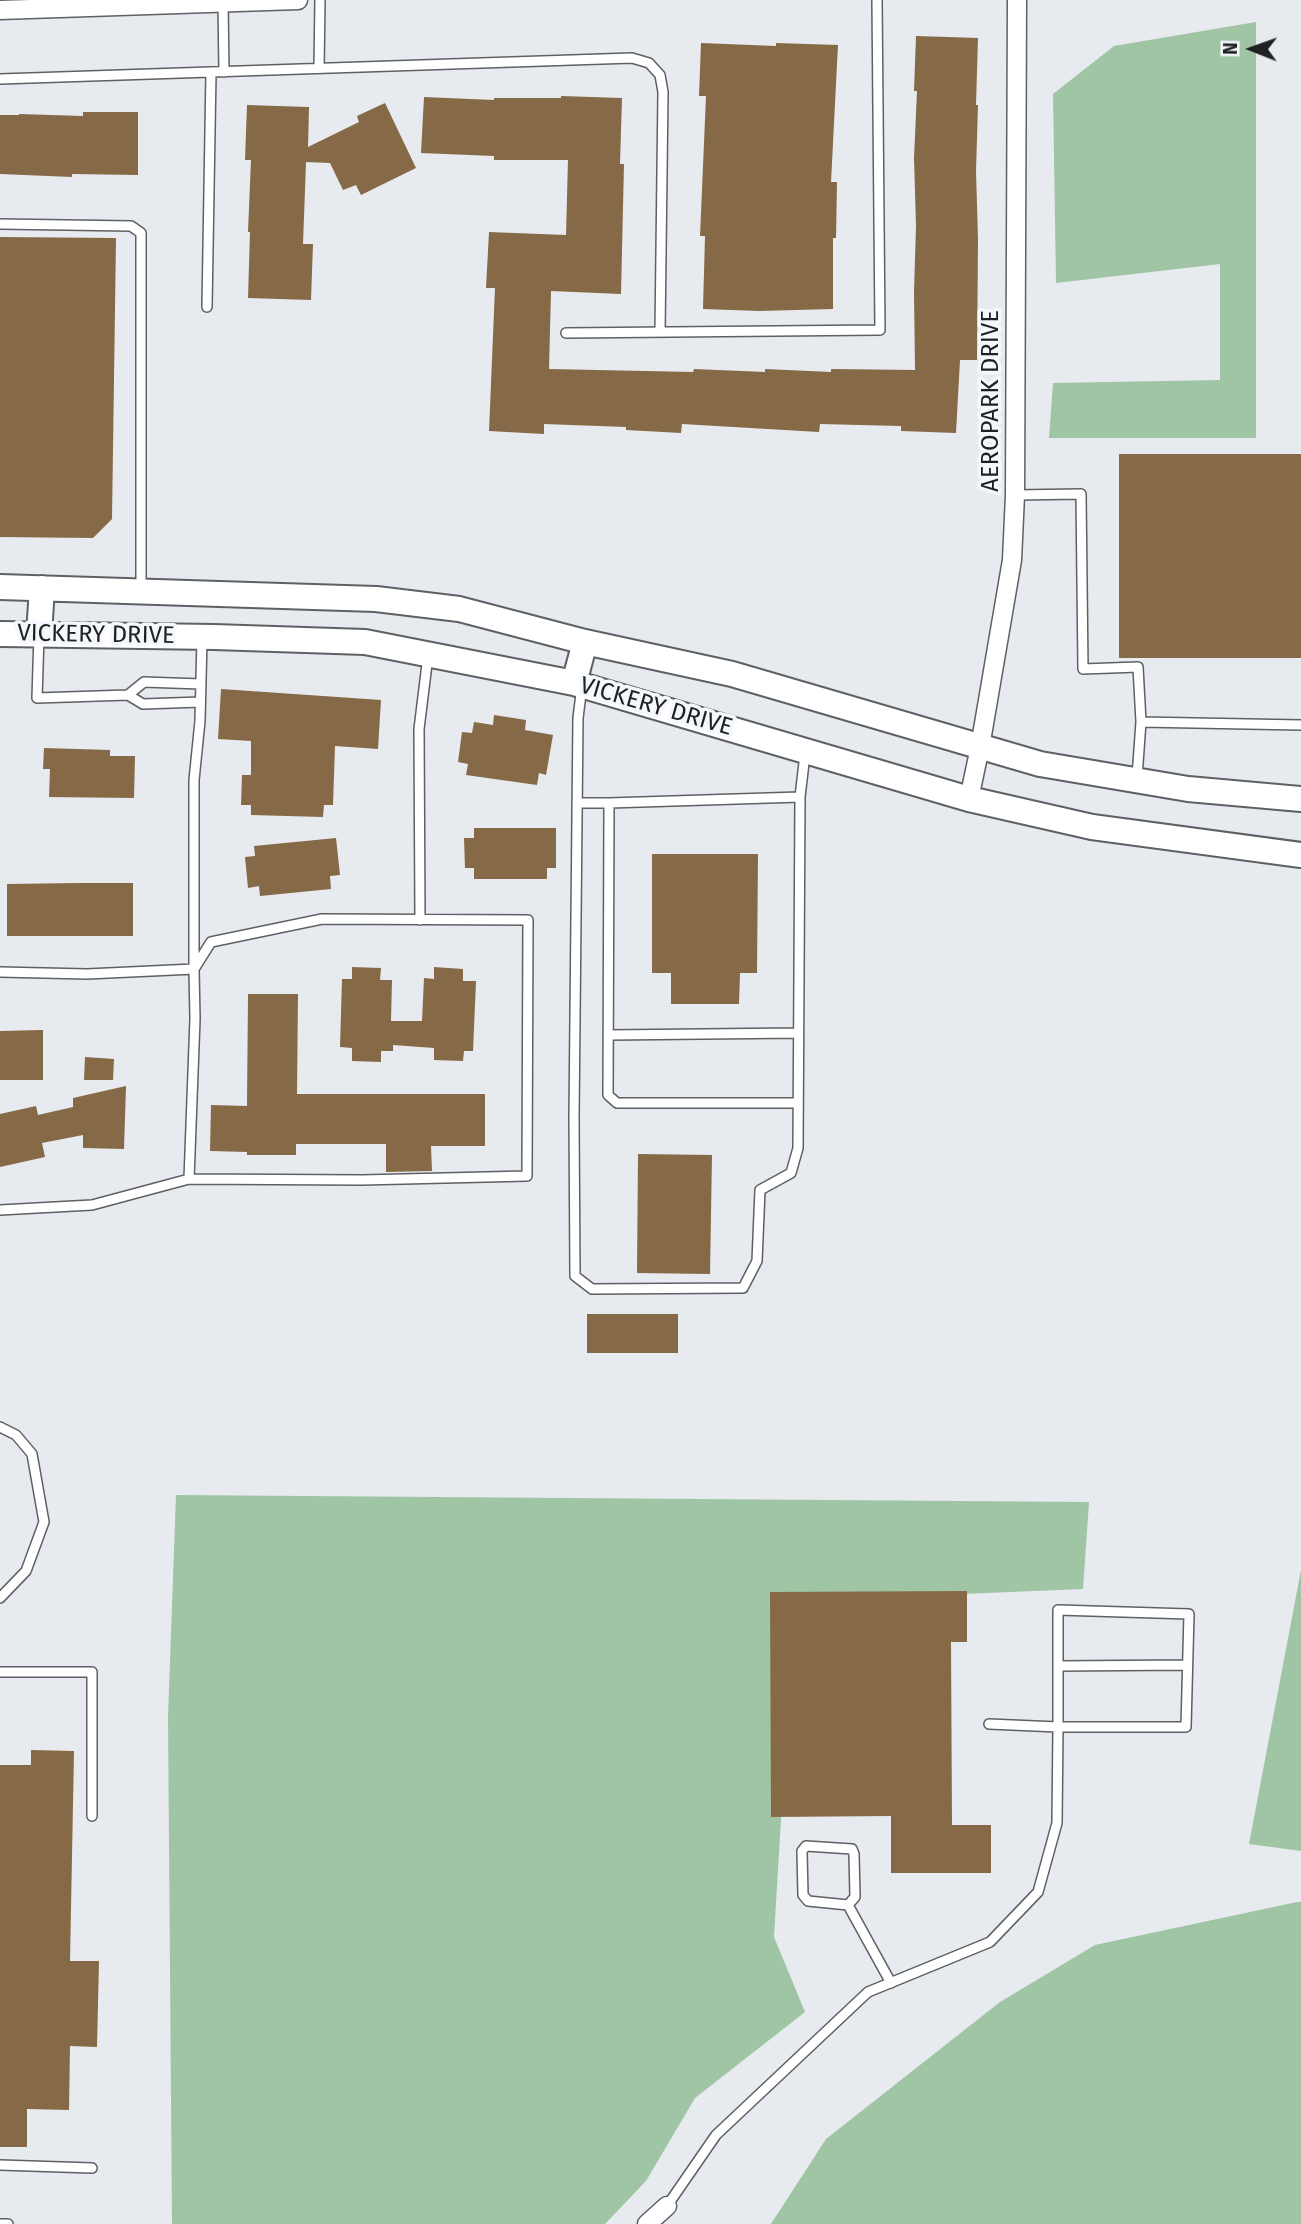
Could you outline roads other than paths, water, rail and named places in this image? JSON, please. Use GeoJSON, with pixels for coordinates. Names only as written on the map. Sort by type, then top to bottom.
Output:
{"type":"FeatureCollection","features":[{"type":"Feature","properties":{"kind":"main road","name":"VICKERY DRIVE"},"geometry":{"type":"LineString","coordinates":[[0,587],[376,599],[459,609],[586,642],[732,674],[1040,764],[1188,789],[1301,799]]}},
{"type":"Feature","properties":{"kind":"main road"},"geometry":{"type":"LineString","coordinates":[[39,634],[42,588]]}},
{"type":"Feature","properties":{"kind":"main road","name":"VICKERY DRIVE"},"geometry":{"type":"LineString","coordinates":[[0,634],[202,636],[365,642],[578,684],[969,799],[1092,827],[1301,855]]}},
{"type":"Feature","properties":{"kind":"main road"},"geometry":{"type":"LineString","coordinates":[[578,684],[586,642]]}},
{"type":"Feature","properties":{"kind":"street"},"geometry":{"type":"LineString","coordinates":[[0,10],[298,0]]}},
{"type":"Feature","properties":{"kind":"street","name":"AEROPARK DRIVE"},"geometry":{"type":"LineString","coordinates":[[969,799],[1012,560],[1016,495],[1017,0]]}},
{"type":"Feature","properties":{"kind":"street"},"geometry":{"type":"LineString","coordinates":[[647,2224],[667,2206]]}},
{"type":"Feature","properties":{"kind":"street"},"geometry":{"type":"LineString","coordinates":[[663,2224],[667,2206]]}},
{"type":"Feature","properties":{"kind":"lane"},"geometry":{"type":"LineString","coordinates":[[319,68],[320,0]]}},
{"type":"Feature","properties":{"kind":"lane"},"geometry":{"type":"LineString","coordinates":[[566,333],[880,330],[877,0]]}},
{"type":"Feature","properties":{"kind":"lane"},"geometry":{"type":"LineString","coordinates":[[223,2],[224,72]]}},
{"type":"Feature","properties":{"kind":"lane"},"geometry":{"type":"LineString","coordinates":[[0,79],[632,58],[649,63],[660,75],[663,92],[660,332]]}},
{"type":"Feature","properties":{"kind":"lane"},"geometry":{"type":"LineString","coordinates":[[207,307],[211,72]]}},
{"type":"Feature","properties":{"kind":"lane"},"geometry":{"type":"LineString","coordinates":[[0,224],[131,226],[141,233],[141,592]]}},
{"type":"Feature","properties":{"kind":"lane"},"geometry":{"type":"LineString","coordinates":[[1016,495],[1081,494],[1083,669],[1138,667],[1141,722],[1137,780]]}},
{"type":"Feature","properties":{"kind":"lane"},"geometry":{"type":"LineString","coordinates":[[39,634],[37,698],[128,695],[143,704],[200,702]]}},
{"type":"Feature","properties":{"kind":"lane"},"geometry":{"type":"LineString","coordinates":[[189,1179],[194,1045],[194,780],[202,636]]}},
{"type":"Feature","properties":{"kind":"lane"},"geometry":{"type":"LineString","coordinates":[[420,920],[418,729],[428,654]]}},
{"type":"Feature","properties":{"kind":"lane"},"geometry":{"type":"LineString","coordinates":[[128,695],[144,682],[201,684]]}},
{"type":"Feature","properties":{"kind":"lane"},"geometry":{"type":"LineString","coordinates":[[578,684],[575,1276],[592,1289],[743,1288],[757,1261],[760,1190],[791,1173],[798,1148],[800,797],[805,750]]}},
{"type":"Feature","properties":{"kind":"lane"},"geometry":{"type":"LineString","coordinates":[[1141,722],[1301,725]]}},
{"type":"Feature","properties":{"kind":"lane"},"geometry":{"type":"LineString","coordinates":[[577,803],[800,797]]}},
{"type":"Feature","properties":{"kind":"lane"},"geometry":{"type":"LineString","coordinates":[[609,803],[608,1095],[617,1103],[798,1103]]}},
{"type":"Feature","properties":{"kind":"lane"},"geometry":{"type":"LineString","coordinates":[[0,1210],[92,1205],[189,1179],[362,1180],[527,1176],[528,920],[322,919],[211,942],[194,969]]}},
{"type":"Feature","properties":{"kind":"lane"},"geometry":{"type":"LineString","coordinates":[[0,972],[87,974],[194,969]]}},
{"type":"Feature","properties":{"kind":"lane"},"geometry":{"type":"LineString","coordinates":[[609,1035],[798,1033]]}},
{"type":"Feature","properties":{"kind":"lane"},"geometry":{"type":"LineString","coordinates":[[0,1427],[16,1435],[32,1454],[44,1522],[26,1571],[0,1598]]}},
{"type":"Feature","properties":{"kind":"lane"},"geometry":{"type":"LineString","coordinates":[[667,2206],[716,2135],[868,1992],[990,1942],[1038,1892],[1057,1823],[1058,1727],[1058,1610],[1189,1614],[1186,1727],[1058,1727],[989,1724]]}},
{"type":"Feature","properties":{"kind":"lane"},"geometry":{"type":"LineString","coordinates":[[1058,1666],[1187,1665]]}},
{"type":"Feature","properties":{"kind":"lane"},"geometry":{"type":"LineString","coordinates":[[0,1672],[92,1672],[92,1816]]}},
{"type":"Feature","properties":{"kind":"lane"},"geometry":{"type":"LineString","coordinates":[[806,1846],[852,1849],[855,1897],[848,1905],[808,1901],[803,1895],[802,1851],[806,1846]]}},
{"type":"Feature","properties":{"kind":"lane"},"geometry":{"type":"LineString","coordinates":[[848,1905],[891,1983]]}},
{"type":"Feature","properties":{"kind":"lane"},"geometry":{"type":"LineString","coordinates":[[0,2165],[92,2168]]}},
{"type":"Feature","properties":{"kind":"lane"},"geometry":{"type":"LineString","coordinates":[[0,2224],[8,2224]]}}]}
